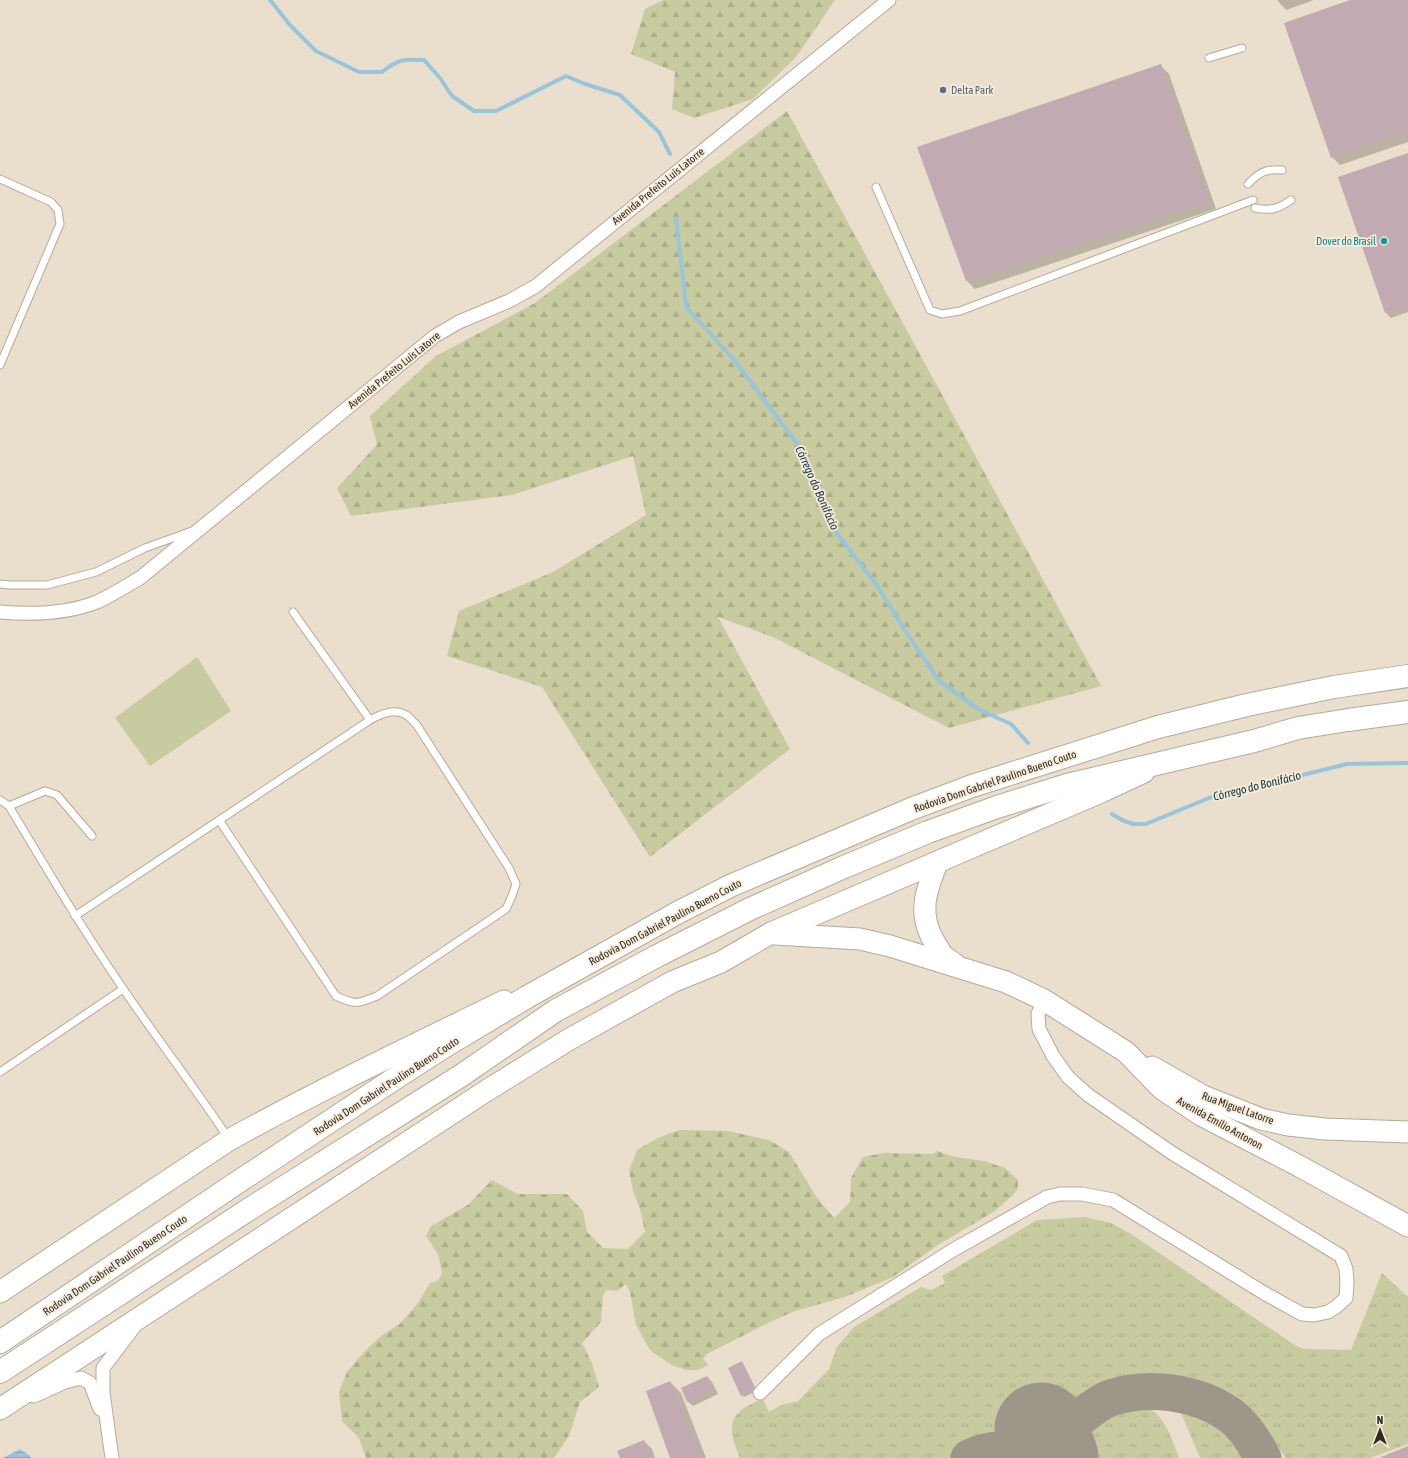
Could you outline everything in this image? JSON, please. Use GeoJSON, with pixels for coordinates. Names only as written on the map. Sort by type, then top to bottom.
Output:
{"type":"FeatureCollection","features":[{"type":"Feature","properties":{"kind":"highway"},"geometry":{"type":"LineString","coordinates":[[972,786],[1051,754],[1150,719],[1248,693],[1323,676],[1408,661]]}},
{"type":"Feature","properties":{"kind":"highway","name":"Rodovia Dom Gabriel Paulino Bueno Couto"},"geometry":{"type":"LineString","coordinates":[[0,1342],[397,1077],[527,997],[679,912],[730,886],[911,809],[972,786],[1158,727],[1247,705],[1334,687],[1408,676]]}},
{"type":"Feature","properties":{"kind":"highway"},"geometry":{"type":"LineString","coordinates":[[0,1372],[251,1208],[462,1075],[555,1011],[657,956],[757,906],[844,867],[928,832],[997,807],[1067,785],[1254,741],[1298,728],[1408,712]]}},
{"type":"Feature","properties":{"kind":"main road"},"geometry":{"type":"LineString","coordinates":[[0,1410],[486,1091],[568,1040],[672,982],[721,962],[771,933],[1101,792],[1164,762]]}},
{"type":"Feature","properties":{"kind":"main road"},"geometry":{"type":"LineString","coordinates":[[937,863],[925,899],[924,912],[931,937],[941,953],[956,966]]}},
{"type":"Feature","properties":{"kind":"main road","name":"Avenida Emílio Antonon"},"geometry":{"type":"LineString","coordinates":[[771,933],[860,939],[890,946],[1006,982],[1044,1000],[1126,1052],[1162,1089],[1201,1114],[1300,1166],[1408,1226]]}},
{"type":"Feature","properties":{"kind":"main road"},"geometry":{"type":"LineString","coordinates":[[0,1292],[229,1140],[360,1072],[610,950]]}},
{"type":"Feature","properties":{"kind":"main road","name":"Rua Miguel Latorre"},"geometry":{"type":"LineString","coordinates":[[1126,1052],[1203,1096],[1261,1119],[1288,1125],[1325,1129],[1408,1132]]}},
{"type":"Feature","properties":{"kind":"street","name":"Avenida Prefeito Luís Latorre"},"geometry":{"type":"LineString","coordinates":[[0,612],[47,614],[76,608],[96,602],[114,594],[140,578],[435,336],[459,322],[509,300],[536,286],[889,0]]}},
{"type":"Feature","properties":{"kind":"street"},"geometry":{"type":"LineString","coordinates":[[760,1393],[819,1334],[954,1250],[1047,1197],[1060,1194],[1082,1194],[1113,1200],[1264,1293],[1302,1314],[1314,1315],[1328,1312],[1346,1298],[1346,1269],[1341,1256],[1172,1153],[1088,1095],[1068,1076],[1053,1056],[1039,1029],[1038,1014],[1044,1000]]}},
{"type":"Feature","properties":{"kind":"street"},"geometry":{"type":"LineString","coordinates":[[112,1458],[103,1393],[103,1368],[145,1314]]}},
{"type":"Feature","properties":{"kind":"street"},"geometry":{"type":"LineString","coordinates":[[0,1410],[65,1382],[81,1378],[90,1384],[108,1431]]}},
{"type":"Feature","properties":{"kind":"lane"},"geometry":{"type":"LineString","coordinates":[[1209,58],[1242,48]]}},
{"type":"Feature","properties":{"kind":"lane"},"geometry":{"type":"LineString","coordinates":[[1248,184],[1256,175],[1270,169],[1282,170]]}},
{"type":"Feature","properties":{"kind":"lane"},"geometry":{"type":"LineString","coordinates":[[0,179],[51,202],[58,210],[60,224],[0,365]]}},
{"type":"Feature","properties":{"kind":"lane"},"geometry":{"type":"LineString","coordinates":[[876,187],[930,310],[942,314],[960,311],[1253,200]]}},
{"type":"Feature","properties":{"kind":"lane"},"geometry":{"type":"LineString","coordinates":[[1255,208],[1269,210],[1281,207],[1291,200]]}},
{"type":"Feature","properties":{"kind":"lane"},"geometry":{"type":"LineString","coordinates":[[0,584],[48,584],[96,572],[145,548],[203,527]]}},
{"type":"Feature","properties":{"kind":"lane"},"geometry":{"type":"LineString","coordinates":[[293,612],[370,720]]}},
{"type":"Feature","properties":{"kind":"lane"},"geometry":{"type":"LineString","coordinates":[[75,916],[219,820],[370,720],[382,714],[393,712],[406,715],[416,724],[509,868],[516,884],[506,909],[377,996],[361,1003],[349,1002],[336,996],[219,820]]}},
{"type":"Feature","properties":{"kind":"lane"},"geometry":{"type":"LineString","coordinates":[[9,806],[45,791],[57,795],[92,836]]}},
{"type":"Feature","properties":{"kind":"lane"},"geometry":{"type":"LineString","coordinates":[[0,800],[9,806],[75,916],[123,989],[205,1103],[229,1140]]}},
{"type":"Feature","properties":{"kind":"lane"},"geometry":{"type":"LineString","coordinates":[[0,1072],[123,989]]}},
{"type":"Feature","properties":{"kind":"green space"},"geometry":{"type":"Polygon","coordinates":[[[663,0],[835,0],[796,57],[753,99],[694,118],[672,109],[675,72],[631,54],[645,9],[663,0]]]}},
{"type":"Feature","properties":{"kind":"green space"},"geometry":{"type":"Polygon","coordinates":[[[787,111],[1101,686],[949,728],[773,637],[718,617],[790,749],[650,857],[542,687],[447,656],[459,611],[553,572],[646,515],[633,456],[512,495],[351,516],[337,488],[377,445],[370,416],[436,356],[535,303],[787,111]]]}},
{"type":"Feature","properties":{"kind":"green space"},"geometry":{"type":"Polygon","coordinates":[[[197,657],[231,711],[150,766],[115,718],[197,657]]]}},
{"type":"Feature","properties":{"kind":"green space"},"geometry":{"type":"Polygon","coordinates":[[[679,1130],[728,1131],[769,1140],[789,1152],[817,1198],[834,1218],[850,1202],[851,1178],[863,1157],[884,1153],[933,1154],[937,1151],[955,1157],[984,1161],[1005,1168],[1018,1180],[1018,1188],[1014,1194],[995,1211],[938,1245],[893,1277],[845,1297],[795,1311],[772,1321],[707,1354],[703,1359],[708,1365],[698,1370],[686,1370],[672,1365],[650,1350],[636,1325],[630,1292],[626,1284],[617,1291],[606,1290],[603,1296],[601,1322],[582,1343],[592,1363],[599,1387],[580,1402],[569,1436],[554,1458],[366,1458],[359,1438],[342,1421],[339,1392],[347,1372],[364,1352],[381,1336],[401,1323],[418,1303],[430,1283],[438,1281],[442,1273],[438,1254],[426,1236],[431,1226],[468,1205],[492,1180],[518,1194],[567,1194],[583,1211],[587,1232],[603,1248],[628,1249],[645,1232],[641,1212],[633,1191],[629,1171],[637,1150],[658,1138],[679,1130]]]}},
{"type":"Feature","properties":{"kind":"green space"},"geometry":{"type":"Polygon","coordinates":[[[1085,1217],[1111,1223],[1131,1234],[1296,1346],[1304,1349],[1351,1350],[1382,1273],[1408,1297],[1408,1444],[1370,1458],[1286,1458],[1260,1426],[1230,1402],[1213,1393],[1194,1386],[1175,1382],[1148,1381],[1132,1382],[1103,1389],[1011,1426],[974,1444],[951,1458],[740,1458],[733,1437],[732,1428],[733,1421],[737,1415],[751,1404],[763,1399],[769,1412],[781,1405],[798,1401],[829,1369],[837,1347],[854,1327],[921,1287],[931,1290],[945,1283],[942,1276],[1037,1220],[1085,1217]]]}},
{"type":"Feature","properties":{"kind":"green space"},"geometry":{"type":"Polygon","coordinates":[[[1139,1405],[1147,1407],[1160,1418],[1170,1434],[1179,1458],[1087,1458],[1087,1446],[1090,1433],[1101,1418],[1117,1408],[1139,1405]]]}},
{"type":"Feature","properties":{"kind":"green space"},"geometry":{"type":"Polygon","coordinates":[[[1186,1408],[1224,1423],[1234,1431],[1250,1458],[1200,1458],[1181,1413],[1182,1409],[1186,1408]]]}},
{"type":"Feature","properties":{"kind":"water"},"geometry":{"type":"Polygon","coordinates":[[[20,1449],[31,1458],[3,1458],[20,1449]]]}},
{"type":"Feature","properties":{"kind":"building"},"geometry":{"type":"Polygon","coordinates":[[[1350,0],[1408,0],[1408,131],[1331,158],[1284,23],[1350,0]]]}},
{"type":"Feature","properties":{"kind":"building"},"geometry":{"type":"Polygon","coordinates":[[[1161,64],[1209,201],[966,281],[917,147],[1161,64]]]}},
{"type":"Feature","properties":{"kind":"building","name":"Dover do Brasil"},"geometry":{"type":"Polygon","coordinates":[[[1408,153],[1408,305],[1385,313],[1338,177],[1408,153]]]}},
{"type":"Feature","properties":{"kind":"building"},"geometry":{"type":"Polygon","coordinates":[[[742,1361],[755,1388],[741,1396],[728,1368],[742,1361]]]}},
{"type":"Feature","properties":{"kind":"building"},"geometry":{"type":"Polygon","coordinates":[[[707,1376],[713,1389],[687,1402],[681,1388],[707,1376]]]}},
{"type":"Feature","properties":{"kind":"building"},"geometry":{"type":"Polygon","coordinates":[[[670,1381],[675,1390],[701,1458],[670,1458],[646,1391],[670,1381]]]}},
{"type":"Feature","properties":{"kind":"building"},"geometry":{"type":"Polygon","coordinates":[[[644,1440],[650,1458],[620,1458],[617,1451],[644,1440]]]}},
{"type":"Feature","properties":{"kind":"building"},"geometry":{"type":"Polygon","coordinates":[[[1408,1446],[1408,1458],[1379,1458],[1408,1446]]]}},
{"type":"Feature","properties":{"kind":"waterway","name":"Córrego do Bonifácio"},"geometry":{"type":"LineString","coordinates":[[270,0],[290,25],[316,51],[359,72],[382,72],[397,62],[424,60],[440,78],[452,96],[474,111],[496,111],[566,76],[585,84],[620,95],[659,132],[670,154]]}},
{"type":"Feature","properties":{"kind":"waterway","name":"Córrego do Bonifácio"},"geometry":{"type":"LineString","coordinates":[[676,218],[686,307],[735,361],[800,448],[835,531],[876,584],[939,681],[980,710],[1011,724],[1028,743]]}},
{"type":"Feature","properties":{"kind":"waterway","name":"Córrego do Bonifácio"},"geometry":{"type":"LineString","coordinates":[[1112,814],[1133,824],[1146,824],[1209,798],[1347,764],[1408,763]]}},
{"type":"Feature","properties":{"kind":"taxiway"},"geometry":{"type":"LineString","coordinates":[[1055,1458],[1056,1451],[1064,1434],[1077,1420],[1110,1398],[1140,1392],[1172,1393],[1188,1396],[1217,1407],[1235,1419],[1253,1440],[1263,1458]]}},
{"type":"Feature","properties":{"kind":"taxiway"},"geometry":{"type":"LineString","coordinates":[[969,1458],[978,1454],[996,1450],[1014,1451],[1041,1458]]}},
{"type":"Feature","properties":{"kind":"runway"},"geometry":{"type":"LineString","coordinates":[[1041,1429],[1052,1458]]}},
{"type":"Feature","properties":{"kind":"place","name":"Delta Park"},"geometry":{"type":"Point","coordinates":[943,90]}},
{"type":"Feature","properties":{"kind":"place","name":"Dover do Brasil"},"geometry":{"type":"Point","coordinates":[1384,241]}}]}
